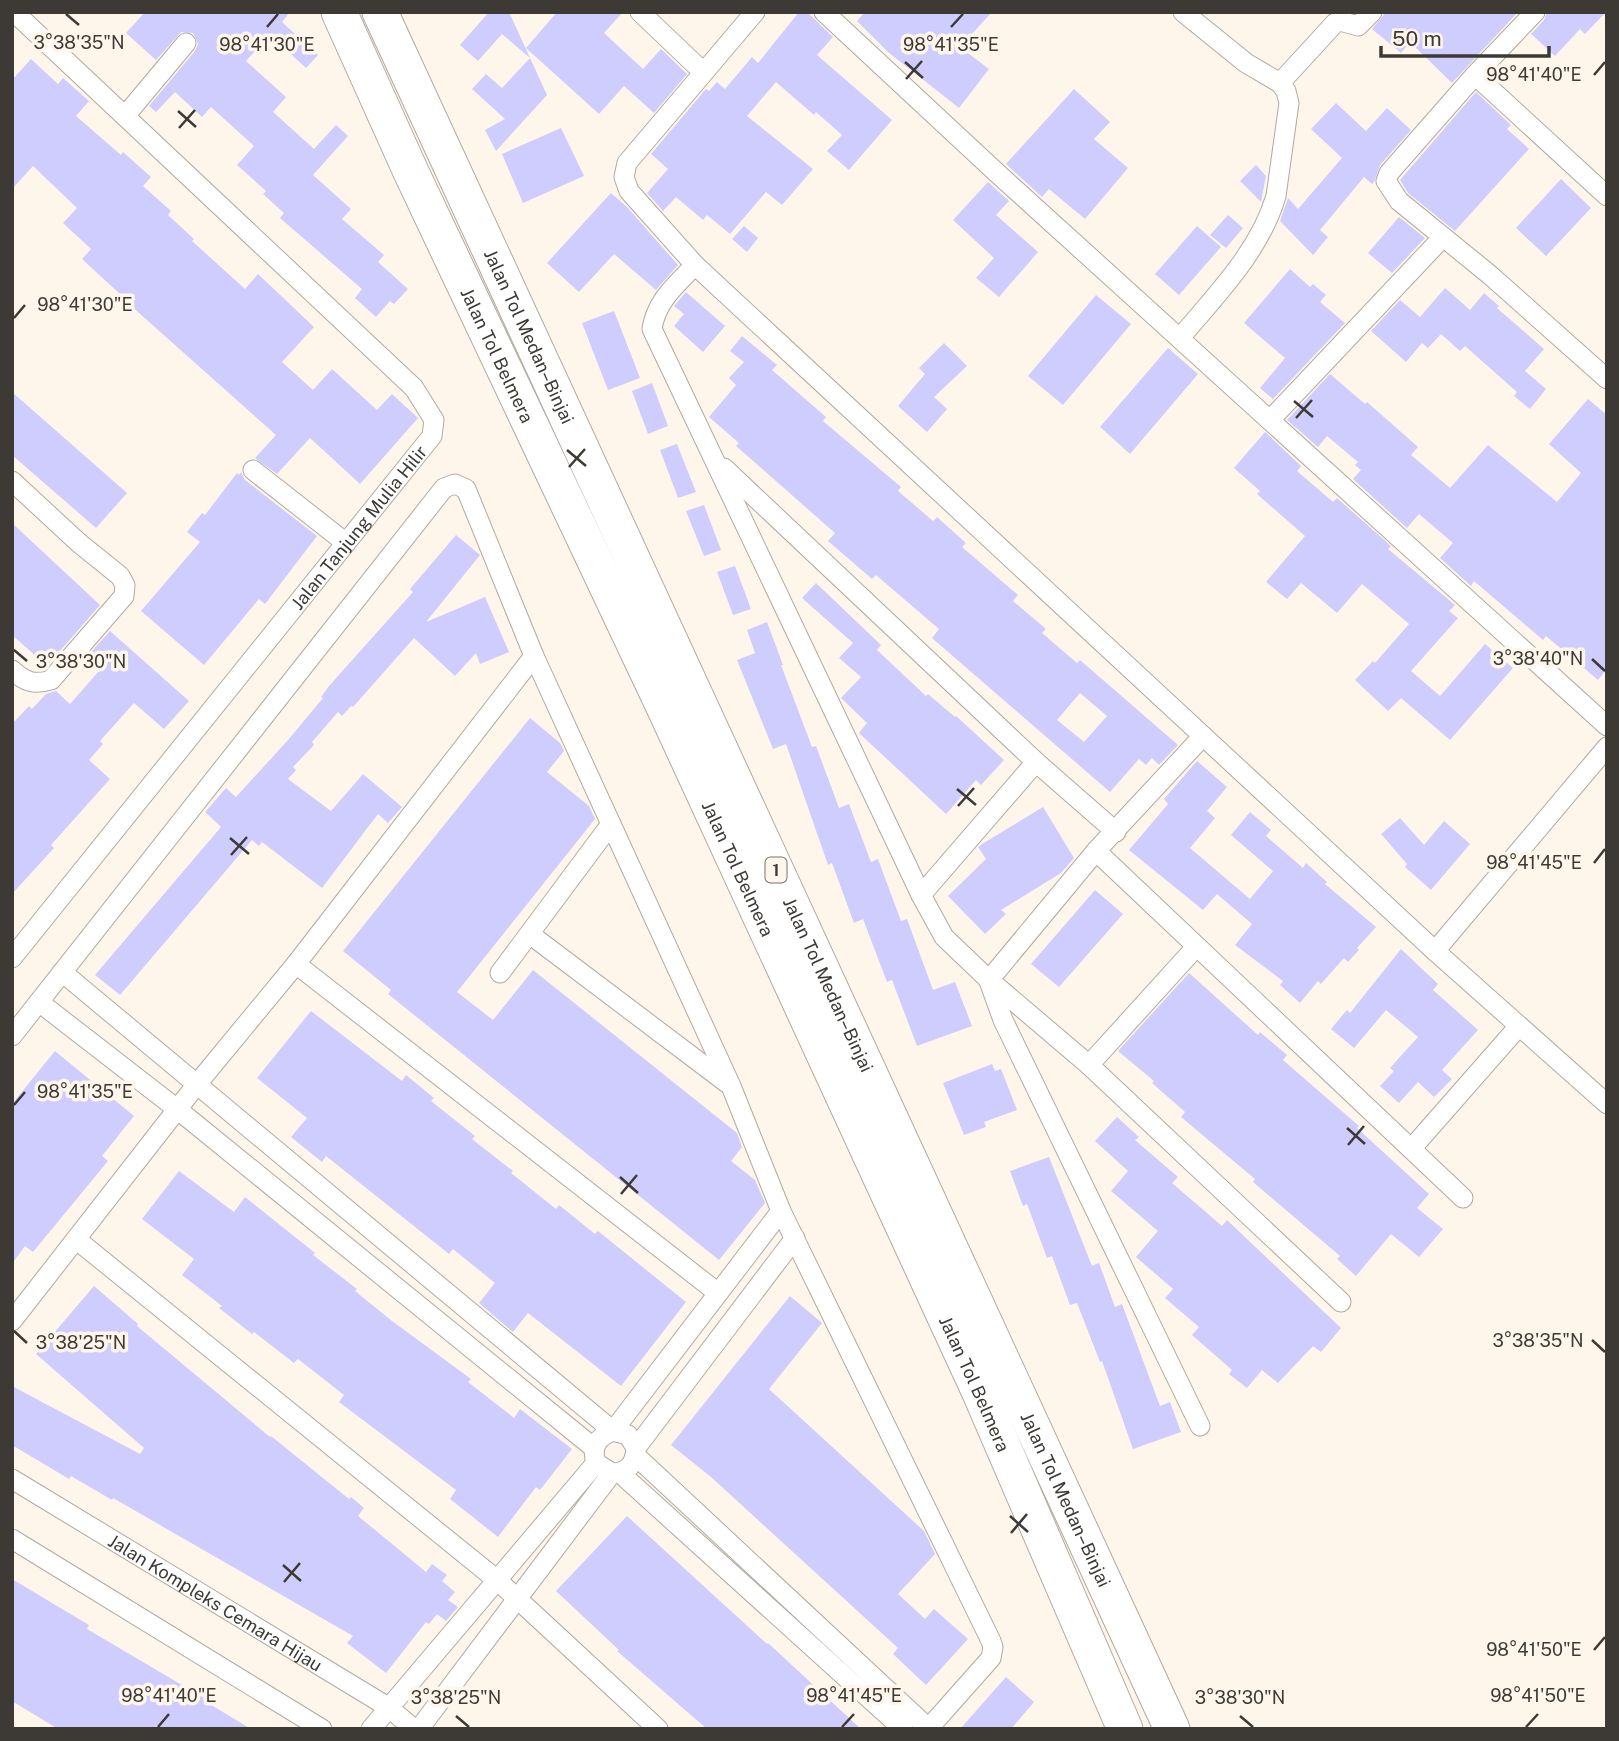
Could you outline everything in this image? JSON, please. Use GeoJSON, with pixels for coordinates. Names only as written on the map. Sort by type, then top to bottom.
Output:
{"type":"FeatureCollection","features":[{"type":"Feature","properties":{"kind":"highway","name":"Jalan Tol Belmera"},"geometry":{"type":"LineString","coordinates":[[339,12],[411,172],[664,707],[974,1380],[1125,1729]]}},
{"type":"Feature","properties":{"kind":"highway","name":"Jalan Tol Medan–Binjai"},"geometry":{"type":"LineString","coordinates":[[380,12],[1172,1729]]}},
{"type":"Feature","properties":{"kind":"street","name":"Jalan Tanjung Mulia Hilir"},"geometry":{"type":"LineString","coordinates":[[12,958],[432,436],[434,420],[414,388],[14,12]]}},
{"type":"Feature","properties":{"kind":"street"},"geometry":{"type":"LineString","coordinates":[[640,12],[703,72]]}},
{"type":"Feature","properties":{"kind":"street"},"geometry":{"type":"LineString","coordinates":[[755,12],[627,163],[624,177],[629,191],[695,265],[1435,951],[1607,1104]]}},
{"type":"Feature","properties":{"kind":"street"},"geometry":{"type":"LineString","coordinates":[[824,12],[1607,726]]}},
{"type":"Feature","properties":{"kind":"street"},"geometry":{"type":"LineString","coordinates":[[1180,338],[1241,263],[1272,209],[1290,103],[1280,83],[1246,63],[1203,31],[1183,12]]}},
{"type":"Feature","properties":{"kind":"street"},"geometry":{"type":"LineString","coordinates":[[1280,83],[1335,23],[1340,21],[1358,26],[1372,12]]}},
{"type":"Feature","properties":{"kind":"street"},"geometry":{"type":"LineString","coordinates":[[1535,12],[1475,75],[1389,173],[1386,181],[1399,201],[1490,275],[1607,379]]}},
{"type":"Feature","properties":{"kind":"street"},"geometry":{"type":"LineString","coordinates":[[125,116],[186,43]]}},
{"type":"Feature","properties":{"kind":"street"},"geometry":{"type":"LineString","coordinates":[[1475,75],[1607,195]]}},
{"type":"Feature","properties":{"kind":"street"},"geometry":{"type":"LineString","coordinates":[[1269,420],[1443,237]]}},
{"type":"Feature","properties":{"kind":"street"},"geometry":{"type":"LineString","coordinates":[[695,265],[662,300],[654,314],[653,329],[921,895],[944,937],[989,980],[1089,1065],[1341,1302]]}},
{"type":"Feature","properties":{"kind":"street"},"geometry":{"type":"LineString","coordinates":[[716,461],[1036,762],[1116,832]]}},
{"type":"Feature","properties":{"kind":"street"},"geometry":{"type":"LineString","coordinates":[[253,470],[346,543]]}},
{"type":"Feature","properties":{"kind":"street"},"geometry":{"type":"LineString","coordinates":[[12,481],[79,543],[120,576],[125,585],[124,596],[51,680],[36,684],[21,678],[12,670]]}},
{"type":"Feature","properties":{"kind":"street"},"geometry":{"type":"LineString","coordinates":[[12,1036],[62,972],[444,488],[455,484],[468,492],[534,656],[731,1086],[781,1211],[993,1647],[987,1662],[928,1728],[636,1452],[628,1436],[613,1431],[62,972]]}},
{"type":"Feature","properties":{"kind":"street"},"geometry":{"type":"LineString","coordinates":[[12,1321],[177,1109],[296,964],[534,656]]}},
{"type":"Feature","properties":{"kind":"street"},"geometry":{"type":"LineString","coordinates":[[989,980],[1096,851],[1203,736]]}},
{"type":"Feature","properties":{"kind":"street"},"geometry":{"type":"LineString","coordinates":[[1435,951],[1607,747]]}},
{"type":"Feature","properties":{"kind":"street"},"geometry":{"type":"LineString","coordinates":[[921,895],[1036,762]]}},
{"type":"Feature","properties":{"kind":"street"},"geometry":{"type":"LineString","coordinates":[[500,973],[531,935],[611,824]]}},
{"type":"Feature","properties":{"kind":"street"},"geometry":{"type":"LineString","coordinates":[[1096,851],[1463,1198]]}},
{"type":"Feature","properties":{"kind":"street"},"geometry":{"type":"LineString","coordinates":[[531,935],[731,1086]]}},
{"type":"Feature","properties":{"kind":"street"},"geometry":{"type":"LineString","coordinates":[[1089,1065],[1196,947]]}},
{"type":"Feature","properties":{"kind":"street"},"geometry":{"type":"LineString","coordinates":[[296,964],[718,1293]]}},
{"type":"Feature","properties":{"kind":"street"},"geometry":{"type":"LineString","coordinates":[[989,980],[1003,1020],[1200,1426]]}},
{"type":"Feature","properties":{"kind":"street"},"geometry":{"type":"LineString","coordinates":[[39,1002],[177,1109],[605,1464],[903,1729]]}},
{"type":"Feature","properties":{"kind":"street"},"geometry":{"type":"LineString","coordinates":[[1412,1148],[1519,1026]]}},
{"type":"Feature","properties":{"kind":"street"},"geometry":{"type":"LineString","coordinates":[[417,1729],[517,1599],[605,1464],[598,1440],[613,1431],[781,1211]]}},
{"type":"Feature","properties":{"kind":"street"},"geometry":{"type":"LineString","coordinates":[[605,1464],[630,1467],[636,1452],[795,1238]]}},
{"type":"Feature","properties":{"kind":"street"},"geometry":{"type":"LineString","coordinates":[[77,1240],[497,1580],[658,1729]]}},
{"type":"Feature","properties":{"kind":"street"},"geometry":{"type":"LineString","coordinates":[[380,1718],[497,1580],[605,1464]]}},
{"type":"Feature","properties":{"kind":"street","name":"Jalan Kompleks Cemara Hijau"},"geometry":{"type":"LineString","coordinates":[[12,1479],[380,1718],[417,1729]]}},
{"type":"Feature","properties":{"kind":"street"},"geometry":{"type":"LineString","coordinates":[[12,1539],[322,1729]]}},
{"type":"Feature","properties":{"kind":"building"},"geometry":{"type":"Polygon","coordinates":[[[145,12],[290,12],[282,22],[318,55],[306,68],[270,35],[246,61],[286,97],[273,112],[314,149],[336,125],[348,136],[313,175],[351,209],[342,219],[384,255],[378,262],[408,289],[394,304],[390,301],[376,317],[355,298],[362,289],[280,218],[284,213],[263,194],[266,191],[237,165],[254,146],[211,107],[202,117],[175,92],[156,112],[149,106],[198,44],[193,33],[181,32],[156,60],[126,33],[145,12]]]}},
{"type":"Feature","properties":{"kind":"building"},"geometry":{"type":"Polygon","coordinates":[[[489,12],[509,12],[547,95],[496,151],[485,130],[505,119],[472,89],[486,74],[502,88],[530,58],[502,34],[478,61],[460,45],[489,12]]]}},
{"type":"Feature","properties":{"kind":"building"},"geometry":{"type":"Polygon","coordinates":[[[557,12],[623,12],[604,33],[643,69],[661,49],[687,74],[654,113],[624,86],[599,114],[526,48],[557,12]]]}},
{"type":"Feature","properties":{"kind":"building"},"geometry":{"type":"Polygon","coordinates":[[[799,12],[807,12],[833,37],[817,55],[892,120],[849,170],[827,151],[842,135],[776,82],[747,116],[813,169],[782,205],[766,192],[730,234],[707,215],[703,220],[676,197],[663,211],[647,193],[668,169],[651,154],[706,89],[709,91],[717,82],[725,89],[752,57],[758,63],[799,12]]]}},
{"type":"Feature","properties":{"kind":"building"},"geometry":{"type":"Polygon","coordinates":[[[865,12],[992,12],[960,47],[989,69],[959,108],[888,52],[857,21],[865,12]]]}},
{"type":"Feature","properties":{"kind":"building"},"geometry":{"type":"Polygon","coordinates":[[[1386,12],[1518,12],[1452,83],[1410,42],[1401,53],[1372,29],[1386,12]]]}},
{"type":"Feature","properties":{"kind":"building"},"geometry":{"type":"Polygon","coordinates":[[[1547,12],[1606,12],[1585,34],[1580,29],[1555,56],[1531,34],[1544,20],[1547,12]]]}},
{"type":"Feature","properties":{"kind":"building"},"geometry":{"type":"Polygon","coordinates":[[[31,59],[58,84],[63,78],[89,101],[76,116],[151,177],[143,186],[171,211],[168,215],[194,239],[192,241],[245,289],[258,274],[314,327],[282,362],[313,390],[332,369],[377,410],[392,394],[418,418],[360,484],[310,438],[277,474],[255,458],[276,435],[82,259],[91,249],[63,223],[77,208],[33,166],[12,189],[12,80],[31,59]]]}},
{"type":"Feature","properties":{"kind":"building"},"geometry":{"type":"Polygon","coordinates":[[[1074,89],[1110,122],[1094,139],[1128,168],[1085,219],[1049,189],[1042,197],[1006,164],[1074,89]]]}},
{"type":"Feature","properties":{"kind":"building"},"geometry":{"type":"Polygon","coordinates":[[[1476,92],[1511,125],[1507,129],[1529,149],[1455,231],[1408,193],[1400,180],[1476,92]]]}},
{"type":"Feature","properties":{"kind":"building"},"geometry":{"type":"Polygon","coordinates":[[[1336,103],[1366,131],[1387,108],[1411,130],[1380,165],[1374,182],[1372,184],[1364,177],[1320,230],[1328,237],[1313,255],[1280,221],[1288,198],[1298,209],[1342,158],[1311,129],[1336,103]]]}},
{"type":"Feature","properties":{"kind":"building"},"geometry":{"type":"Polygon","coordinates":[[[561,128],[584,176],[523,203],[502,154],[561,128]]]}},
{"type":"Feature","properties":{"kind":"building"},"geometry":{"type":"Polygon","coordinates":[[[1256,165],[1266,176],[1261,202],[1240,181],[1256,165]]]}},
{"type":"Feature","properties":{"kind":"building"},"geometry":{"type":"Polygon","coordinates":[[[1561,179],[1591,208],[1546,256],[1516,228],[1561,179]]]}},
{"type":"Feature","properties":{"kind":"building"},"geometry":{"type":"Polygon","coordinates":[[[988,182],[1009,201],[996,215],[1038,252],[999,297],[976,278],[994,258],[953,220],[988,182]]]}},
{"type":"Feature","properties":{"kind":"building"},"geometry":{"type":"Polygon","coordinates":[[[611,193],[627,207],[678,265],[656,290],[614,254],[579,292],[547,263],[611,193]]]}},
{"type":"Feature","properties":{"kind":"building"},"geometry":{"type":"Polygon","coordinates":[[[1228,215],[1243,228],[1226,248],[1210,235],[1228,215]]]}},
{"type":"Feature","properties":{"kind":"building"},"geometry":{"type":"Polygon","coordinates":[[[1399,217],[1425,238],[1392,273],[1368,253],[1399,217]]]}},
{"type":"Feature","properties":{"kind":"building"},"geometry":{"type":"Polygon","coordinates":[[[744,226],[758,238],[747,252],[732,239],[744,226]]]}},
{"type":"Feature","properties":{"kind":"building"},"geometry":{"type":"Polygon","coordinates":[[[1197,226],[1221,247],[1179,295],[1155,274],[1197,226]]]}},
{"type":"Feature","properties":{"kind":"building"},"geometry":{"type":"Polygon","coordinates":[[[1290,269],[1310,287],[1313,284],[1326,295],[1320,302],[1345,323],[1273,399],[1260,388],[1285,358],[1244,323],[1290,269]]]}},
{"type":"Feature","properties":{"kind":"building"},"geometry":{"type":"Polygon","coordinates":[[[1445,288],[1470,310],[1484,293],[1544,349],[1525,371],[1546,389],[1530,409],[1514,396],[1517,392],[1465,346],[1460,351],[1441,334],[1428,348],[1422,343],[1406,362],[1371,331],[1400,300],[1420,317],[1445,288]]]}},
{"type":"Feature","properties":{"kind":"building"},"geometry":{"type":"Polygon","coordinates":[[[686,292],[725,326],[703,352],[674,326],[684,314],[674,306],[686,292]]]}},
{"type":"Feature","properties":{"kind":"building"},"geometry":{"type":"Polygon","coordinates":[[[1096,295],[1131,324],[1063,405],[1028,376],[1096,295]]]}},
{"type":"Feature","properties":{"kind":"building"},"geometry":{"type":"Polygon","coordinates":[[[614,311],[640,378],[608,390],[582,323],[614,311]]]}},
{"type":"Feature","properties":{"kind":"building"},"geometry":{"type":"Polygon","coordinates":[[[742,336],[777,365],[772,370],[826,417],[823,421],[901,487],[898,491],[933,521],[937,517],[966,543],[962,547],[1018,595],[1013,601],[1046,629],[1042,633],[1077,663],[1080,660],[1178,745],[1159,765],[1152,758],[1146,765],[1139,759],[1110,792],[932,638],[939,629],[876,575],[872,579],[828,541],[835,533],[736,446],[739,443],[709,417],[736,385],[729,378],[744,362],[730,351],[742,336]],[[1080,693],[1057,720],[1084,742],[1107,716],[1080,693]]]}},
{"type":"Feature","properties":{"kind":"building"},"geometry":{"type":"Polygon","coordinates":[[[944,343],[967,366],[934,397],[947,409],[927,432],[898,406],[925,374],[919,368],[944,343]]]}},
{"type":"Feature","properties":{"kind":"building"},"geometry":{"type":"Polygon","coordinates":[[[1168,348],[1198,374],[1130,454],[1100,427],[1168,348]]]}},
{"type":"Feature","properties":{"kind":"building"},"geometry":{"type":"Polygon","coordinates":[[[1330,374],[1418,447],[1411,455],[1450,488],[1488,445],[1557,502],[1581,473],[1549,444],[1588,399],[1607,415],[1607,669],[1598,680],[1546,636],[1543,640],[1474,581],[1471,586],[1440,558],[1453,543],[1419,514],[1407,528],[1353,479],[1361,470],[1355,465],[1358,462],[1327,436],[1318,447],[1287,420],[1330,374]]]}},
{"type":"Feature","properties":{"kind":"building"},"geometry":{"type":"Polygon","coordinates":[[[652,383],[668,426],[648,434],[632,391],[652,383]]]}},
{"type":"Feature","properties":{"kind":"building"},"geometry":{"type":"Polygon","coordinates":[[[12,392],[127,493],[96,528],[12,455],[12,392]]]}},
{"type":"Feature","properties":{"kind":"building"},"geometry":{"type":"Polygon","coordinates":[[[1265,432],[1301,466],[1297,471],[1333,502],[1337,498],[1391,546],[1388,549],[1455,605],[1449,611],[1458,618],[1411,671],[1440,696],[1485,644],[1513,668],[1450,740],[1401,698],[1388,711],[1355,680],[1373,661],[1375,663],[1409,624],[1362,584],[1337,613],[1301,583],[1287,599],[1266,582],[1305,536],[1257,494],[1260,491],[1234,468],[1265,432]]]}},
{"type":"Feature","properties":{"kind":"building"},"geometry":{"type":"Polygon","coordinates":[[[677,444],[696,492],[678,498],[660,450],[677,444]]]}},
{"type":"Feature","properties":{"kind":"building"},"geometry":{"type":"Polygon","coordinates":[[[241,472],[245,480],[317,536],[265,604],[259,599],[204,665],[141,611],[200,542],[187,532],[202,513],[205,515],[237,473],[239,475],[241,472]]]}},
{"type":"Feature","properties":{"kind":"building"},"geometry":{"type":"Polygon","coordinates":[[[704,505],[721,550],[704,556],[686,511],[704,505]]]}},
{"type":"Feature","properties":{"kind":"building"},"geometry":{"type":"Polygon","coordinates":[[[12,523],[100,605],[47,666],[12,635],[12,523]]]}},
{"type":"Feature","properties":{"kind":"building"},"geometry":{"type":"Polygon","coordinates":[[[456,535],[480,555],[426,622],[485,597],[509,652],[480,664],[476,653],[455,676],[414,638],[353,707],[342,716],[338,712],[312,742],[314,745],[293,767],[296,770],[288,779],[331,811],[363,774],[402,807],[388,823],[378,814],[322,888],[262,842],[259,846],[252,840],[120,995],[95,975],[221,827],[205,812],[226,788],[236,797],[288,740],[323,698],[321,697],[329,686],[413,592],[410,589],[456,535]]]}},
{"type":"Feature","properties":{"kind":"building"},"geometry":{"type":"Polygon","coordinates":[[[735,566],[751,609],[733,615],[717,572],[735,566]]]}},
{"type":"Feature","properties":{"kind":"building"},"geometry":{"type":"Polygon","coordinates":[[[816,583],[881,645],[877,650],[926,696],[928,694],[956,716],[1004,760],[981,785],[976,780],[946,814],[859,733],[867,723],[841,698],[861,677],[839,658],[853,643],[802,598],[816,583]]]}},
{"type":"Feature","properties":{"kind":"building"},"geometry":{"type":"Polygon","coordinates":[[[767,622],[812,747],[816,746],[839,808],[849,804],[871,862],[878,859],[901,921],[907,919],[933,990],[955,982],[972,1026],[917,1046],[892,980],[887,982],[863,919],[854,923],[832,863],[828,865],[786,744],[773,749],[737,660],[755,653],[747,630],[767,622]]]}},
{"type":"Feature","properties":{"kind":"building"},"geometry":{"type":"Polygon","coordinates":[[[110,631],[189,701],[164,729],[134,703],[100,741],[103,744],[89,760],[110,779],[51,845],[54,848],[12,894],[12,724],[29,706],[32,709],[46,694],[56,691],[70,704],[99,671],[85,659],[110,631]]]}},
{"type":"Feature","properties":{"kind":"building"},"geometry":{"type":"Polygon","coordinates":[[[530,718],[560,743],[564,751],[547,772],[589,806],[595,819],[457,992],[493,1020],[533,970],[737,1133],[742,1147],[731,1161],[755,1180],[765,1203],[719,1260],[388,994],[391,990],[343,951],[530,718]]]}},
{"type":"Feature","properties":{"kind":"building"},"geometry":{"type":"Polygon","coordinates":[[[1197,761],[1227,787],[1207,811],[1215,818],[1190,848],[1250,899],[1273,871],[1231,835],[1250,812],[1271,830],[1266,836],[1303,868],[1306,863],[1327,882],[1325,884],[1376,927],[1348,962],[1344,958],[1321,984],[1318,981],[1300,1003],[1280,985],[1283,981],[1235,945],[1252,924],[1217,894],[1203,910],[1129,850],[1168,804],[1164,799],[1197,761]]]}},
{"type":"Feature","properties":{"kind":"building"},"geometry":{"type":"Polygon","coordinates":[[[1043,807],[1074,858],[1061,873],[1001,910],[1006,914],[985,934],[948,896],[986,859],[978,847],[1043,807]]]}},
{"type":"Feature","properties":{"kind":"building"},"geometry":{"type":"Polygon","coordinates":[[[1400,818],[1424,845],[1444,821],[1470,844],[1431,890],[1405,867],[1407,864],[1381,834],[1400,818]]]}},
{"type":"Feature","properties":{"kind":"building"},"geometry":{"type":"Polygon","coordinates":[[[1095,890],[1123,914],[1059,987],[1031,964],[1095,890]]]}},
{"type":"Feature","properties":{"kind":"building"},"geometry":{"type":"Polygon","coordinates":[[[1401,949],[1438,984],[1433,990],[1478,1030],[1442,1070],[1452,1079],[1434,1097],[1418,1082],[1399,1103],[1380,1086],[1394,1071],[1390,1068],[1418,1037],[1386,1010],[1354,1048],[1331,1029],[1347,1010],[1350,1013],[1401,949]]]}},
{"type":"Feature","properties":{"kind":"building"},"geometry":{"type":"Polygon","coordinates":[[[1189,973],[1258,1035],[1260,1032],[1287,1055],[1283,1060],[1359,1126],[1357,1128],[1429,1194],[1417,1208],[1443,1229],[1419,1257],[1391,1234],[1356,1276],[1337,1259],[1340,1256],[1181,1117],[1185,1112],[1118,1051],[1189,973]]]}},
{"type":"Feature","properties":{"kind":"building"},"geometry":{"type":"Polygon","coordinates":[[[311,1011],[402,1081],[406,1075],[434,1098],[431,1101],[475,1136],[472,1139],[513,1171],[511,1173],[556,1209],[559,1205],[595,1234],[598,1231],[686,1302],[621,1386],[528,1313],[513,1332],[479,1303],[495,1283],[453,1249],[449,1254],[326,1156],[322,1162],[291,1137],[307,1118],[257,1078],[311,1011]]]}},
{"type":"Feature","properties":{"kind":"building"},"geometry":{"type":"Polygon","coordinates":[[[55,1051],[134,1116],[102,1156],[108,1161],[33,1252],[25,1246],[12,1264],[12,1104],[55,1051]]]}},
{"type":"Feature","properties":{"kind":"building"},"geometry":{"type":"Polygon","coordinates":[[[992,1064],[995,1071],[1001,1069],[1017,1110],[984,1122],[986,1127],[964,1135],[943,1083],[992,1064]]]}},
{"type":"Feature","properties":{"kind":"building"},"geometry":{"type":"Polygon","coordinates":[[[1117,1117],[1139,1137],[1135,1140],[1178,1177],[1172,1183],[1222,1226],[1227,1220],[1341,1328],[1321,1352],[1313,1346],[1278,1383],[1262,1370],[1247,1388],[1229,1374],[1232,1370],[1192,1335],[1199,1327],[1165,1298],[1173,1289],[1136,1257],[1158,1231],[1111,1191],[1128,1171],[1095,1141],[1117,1117]]]}},
{"type":"Feature","properties":{"kind":"building"},"geometry":{"type":"Polygon","coordinates":[[[1049,1157],[1092,1266],[1099,1263],[1115,1307],[1122,1304],[1160,1406],[1170,1402],[1181,1432],[1133,1449],[1102,1361],[1100,1362],[1077,1303],[1070,1305],[1052,1256],[1047,1258],[1027,1204],[1023,1206],[1010,1171],[1049,1157]]]}},
{"type":"Feature","properties":{"kind":"building"},"geometry":{"type":"Polygon","coordinates":[[[179,1171],[234,1212],[245,1197],[315,1253],[313,1255],[357,1289],[355,1291],[392,1321],[471,1379],[468,1382],[514,1418],[520,1409],[572,1449],[540,1490],[536,1487],[498,1537],[450,1499],[456,1490],[339,1402],[344,1395],[298,1359],[294,1363],[254,1332],[252,1334],[182,1275],[194,1259],[142,1219],[179,1171]]]}},
{"type":"Feature","properties":{"kind":"building"},"geometry":{"type":"Polygon","coordinates":[[[94,1286],[138,1324],[137,1326],[270,1437],[364,1508],[358,1516],[426,1572],[432,1564],[447,1575],[442,1581],[455,1592],[448,1600],[458,1607],[446,1621],[437,1614],[429,1624],[426,1622],[386,1673],[347,1643],[353,1636],[113,1498],[112,1500],[71,1476],[69,1479],[12,1445],[12,1386],[140,1454],[144,1448],[36,1354],[94,1286]]]}},
{"type":"Feature","properties":{"kind":"building"},"geometry":{"type":"Polygon","coordinates":[[[790,1296],[822,1323],[769,1389],[924,1531],[935,1554],[898,1594],[925,1619],[934,1609],[968,1639],[926,1685],[893,1654],[898,1648],[711,1477],[671,1445],[790,1296]]]}},
{"type":"Feature","properties":{"kind":"building"},"geometry":{"type":"Polygon","coordinates":[[[627,1516],[861,1729],[707,1729],[617,1651],[619,1650],[556,1591],[627,1516]]]}},
{"type":"Feature","properties":{"kind":"building"},"geometry":{"type":"Polygon","coordinates":[[[12,1579],[89,1625],[87,1629],[251,1729],[58,1729],[12,1701],[12,1579]]]}},
{"type":"Feature","properties":{"kind":"building"},"geometry":{"type":"Polygon","coordinates":[[[1006,1677],[1034,1702],[1011,1729],[960,1729],[1006,1677]]]}}]}
